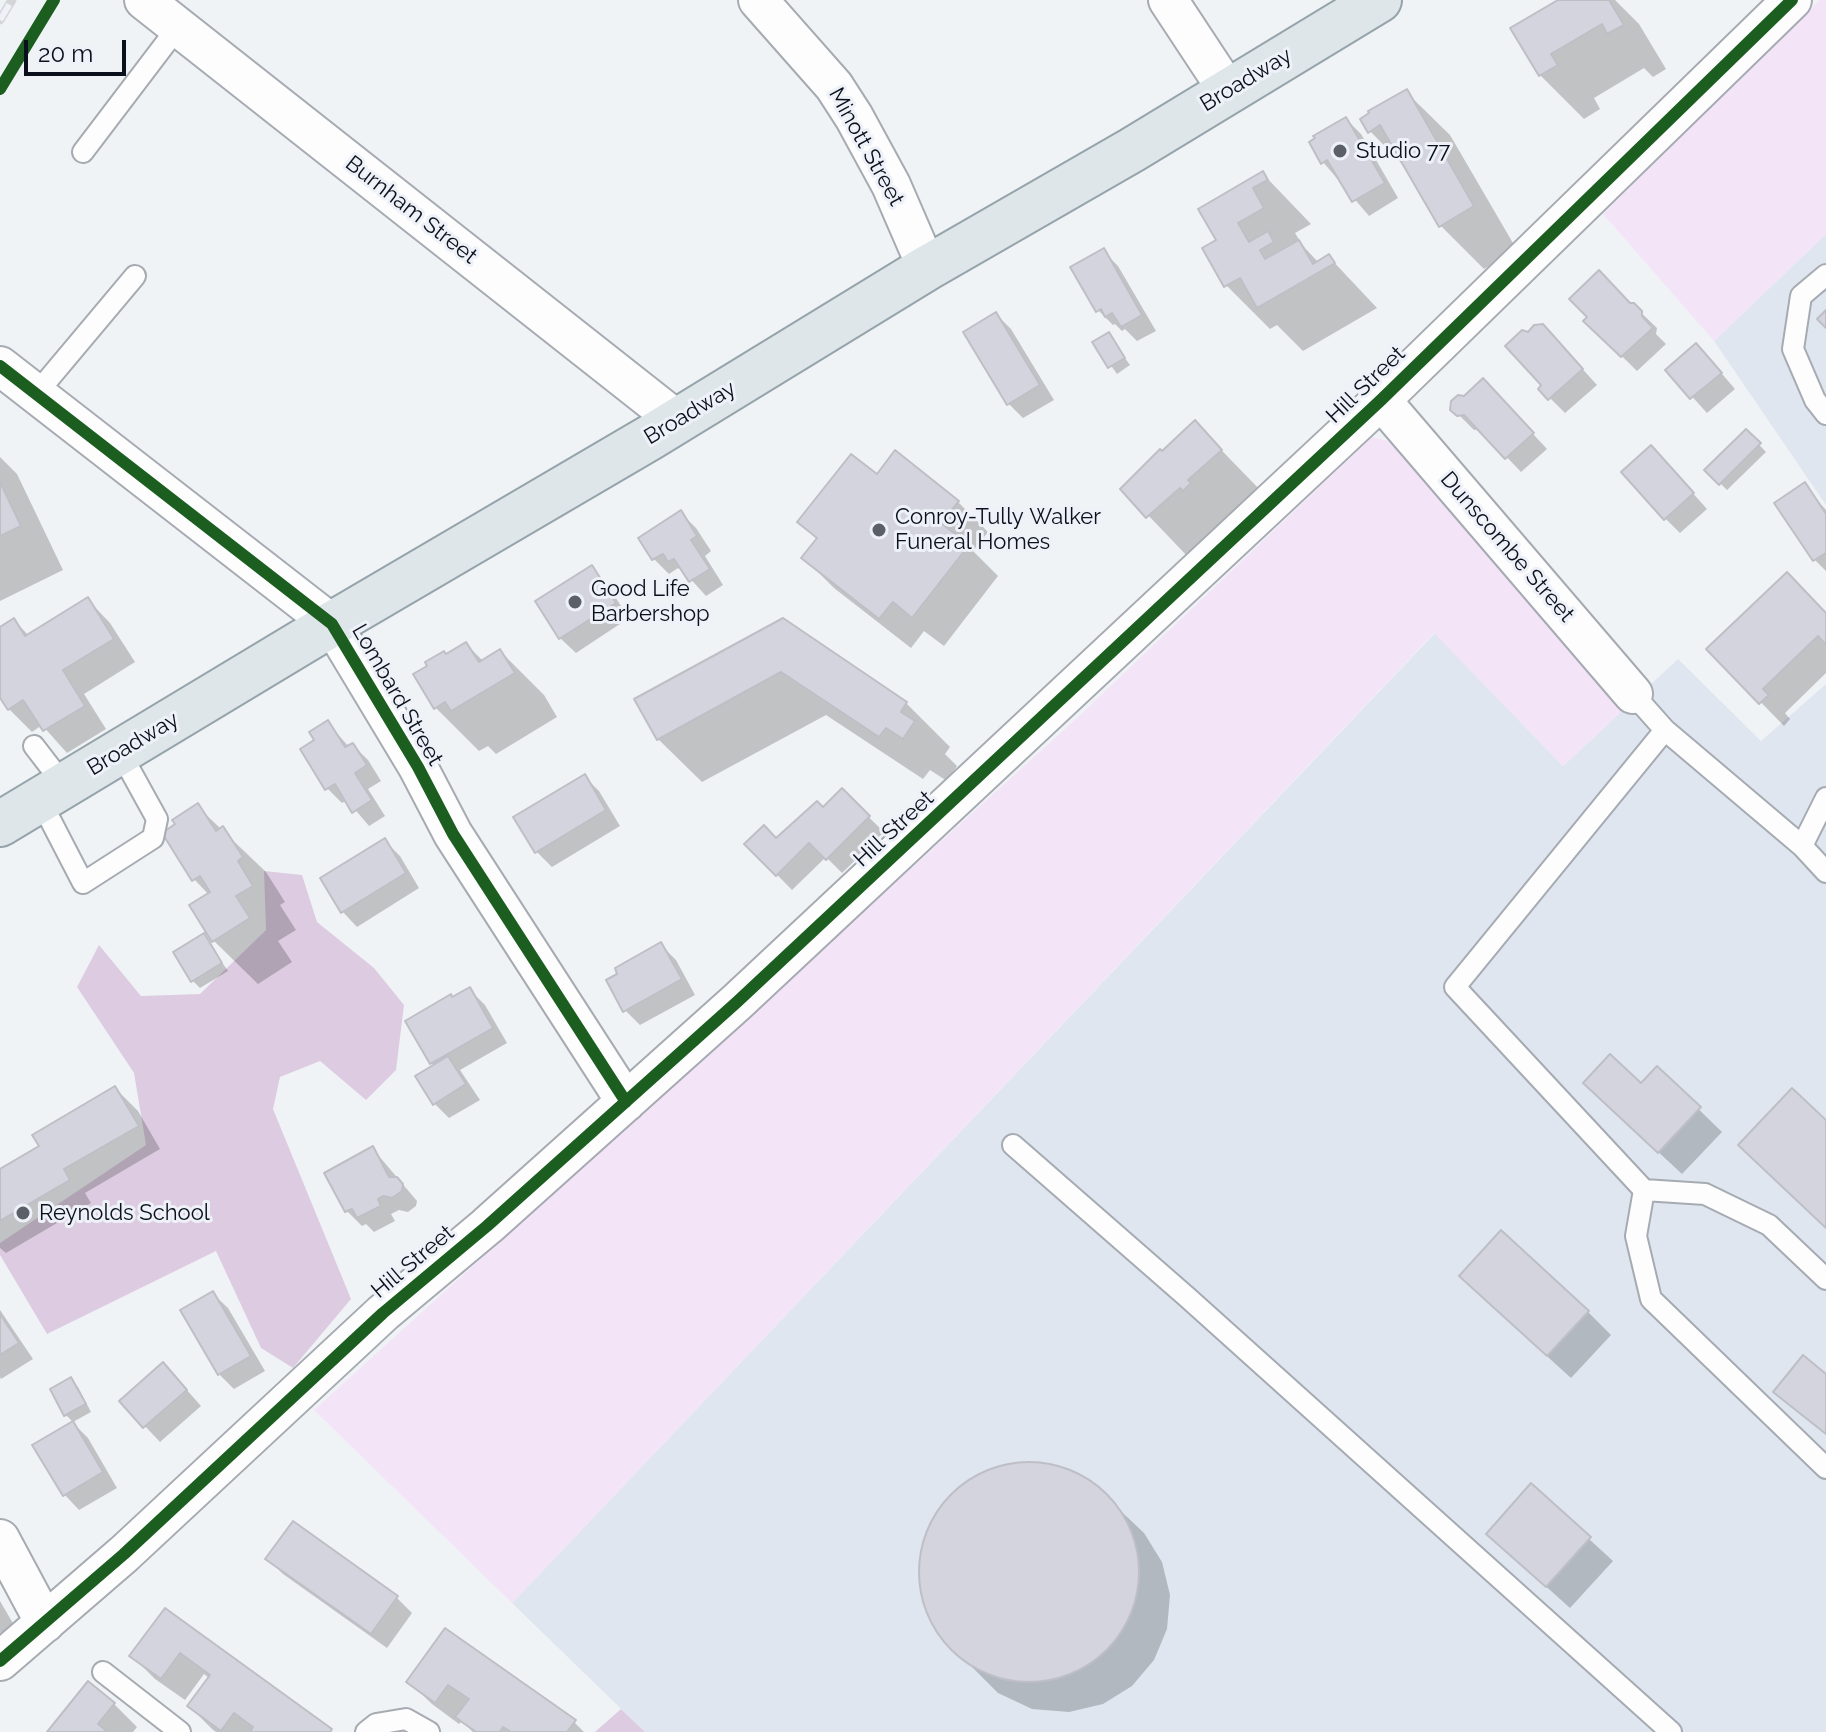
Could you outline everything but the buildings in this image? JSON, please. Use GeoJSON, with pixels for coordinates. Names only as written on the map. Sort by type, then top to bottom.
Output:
{"type":"FeatureCollection","features":[{"type":"Feature","properties":{"kind":"main road","name":"Broadway"},"geometry":{"type":"LineString","coordinates":[[0,824],[1379,0]]}},
{"type":"Feature","properties":{"kind":"street","name":"Burnham Street"},"geometry":{"type":"LineString","coordinates":[[144,0],[678,421]]}},
{"type":"Feature","properties":{"kind":"street","name":"Minott Street"},"geometry":{"type":"LineString","coordinates":[[758,0],[834,86],[854,117],[891,185],[927,268]]}},
{"type":"Feature","properties":{"kind":"street"},"geometry":{"type":"LineString","coordinates":[[1168,0],[1228,91]]}},
{"type":"Feature","properties":{"kind":"street","name":"Hill Street"},"geometry":{"type":"LineString","coordinates":[[0,1661],[124,1554],[383,1313],[626,1102],[977,779],[1381,400],[1792,0]]}},
{"type":"Feature","properties":{"kind":"street","name":"Lombard Street"},"geometry":{"type":"LineString","coordinates":[[12,379],[332,624],[418,767],[453,834],[626,1102]]}},
{"type":"Feature","properties":{"kind":"street","name":"Dunscombe Street"},"geometry":{"type":"LineString","coordinates":[[1381,400],[1633,694]]}},
{"type":"Feature","properties":{"kind":"street"},"geometry":{"type":"LineString","coordinates":[[0,1539],[45,1623]]}},
{"type":"Feature","properties":{"kind":"lane"},"geometry":{"type":"LineString","coordinates":[[83,152],[178,27]]}},
{"type":"Feature","properties":{"kind":"lane"},"geometry":{"type":"LineString","coordinates":[[1826,275],[1801,296],[1793,349],[1815,400],[1826,414]]}},
{"type":"Feature","properties":{"kind":"lane"},"geometry":{"type":"LineString","coordinates":[[12,379],[135,276]]}},
{"type":"Feature","properties":{"kind":"lane"},"geometry":{"type":"LineString","coordinates":[[1633,694],[1665,730],[1802,846],[1826,872]]}},
{"type":"Feature","properties":{"kind":"lane"},"geometry":{"type":"LineString","coordinates":[[1665,730],[1455,987],[1644,1190],[1705,1194],[1769,1225],[1826,1279]]}},
{"type":"Feature","properties":{"kind":"lane"},"geometry":{"type":"LineString","coordinates":[[34,746],[83,883],[153,838],[157,819],[120,752]]}},
{"type":"Feature","properties":{"kind":"lane"},"geometry":{"type":"LineString","coordinates":[[1802,846],[1826,798]]}},
{"type":"Feature","properties":{"kind":"lane"},"geometry":{"type":"LineString","coordinates":[[1013,1145],[1187,1297],[1671,1732]]}},
{"type":"Feature","properties":{"kind":"lane"},"geometry":{"type":"LineString","coordinates":[[1644,1190],[1636,1236],[1651,1299],[1826,1468]]}},
{"type":"Feature","properties":{"kind":"lane"},"geometry":{"type":"LineString","coordinates":[[103,1672],[180,1732]]}},
{"type":"Feature","properties":{"kind":"lane"},"geometry":{"type":"LineString","coordinates":[[366,1732],[376,1724],[406,1719],[429,1732]]}},
{"type":"Feature","properties":{"kind":"shaded area"},"geometry":{"type":"Polygon","coordinates":[[[1820,0],[1826,0],[1826,234],[1714,341],[1603,214],[1820,0]]]}},
{"type":"Feature","properties":{"kind":"shaded area"},"geometry":{"type":"Polygon","coordinates":[[[1826,234],[1826,505],[1714,341],[1826,234]]]}},
{"type":"Feature","properties":{"kind":"shaded area"},"geometry":{"type":"Polygon","coordinates":[[[1372,437],[1391,442],[1622,711],[1563,766],[1434,633],[512,1603],[314,1410],[1076,719],[1372,437]]]}},
{"type":"Feature","properties":{"kind":"shaded area"},"geometry":{"type":"Polygon","coordinates":[[[1435,633],[1563,766],[1678,659],[1761,741],[1826,684],[1826,1732],[645,1732],[512,1603],[1435,633]]]}},
{"type":"Feature","properties":{"kind":"shaded area"},"geometry":{"type":"Polygon","coordinates":[[[264,871],[302,875],[317,922],[374,968],[404,1005],[396,1070],[366,1100],[320,1061],[280,1077],[273,1109],[351,1299],[293,1368],[261,1348],[216,1251],[47,1334],[0,1255],[0,1243],[146,1145],[134,1073],[77,987],[99,945],[141,996],[200,994],[266,930],[264,871]]]}},
{"type":"Feature","properties":{"kind":"shaded area"},"geometry":{"type":"Polygon","coordinates":[[[621,1709],[645,1732],[595,1732],[596,1731],[621,1709]]]}},
{"type":"Feature","properties":{"kind":"railway"},"geometry":{"type":"LineString","coordinates":[[0,20],[12,0]]}},
{"type":"Feature","properties":{"kind":"cycle path"},"geometry":{"type":"LineString","coordinates":[[0,89],[54,0]]}},
{"type":"Feature","properties":{"kind":"cycle path"},"geometry":{"type":"LineString","coordinates":[[0,1661],[124,1554],[383,1313],[487,1226],[737,1002],[1381,400],[1792,0]]}},
{"type":"Feature","properties":{"kind":"cycle path"},"geometry":{"type":"LineString","coordinates":[[0,366],[332,624],[418,767],[453,834],[626,1102]]}},
{"type":"Feature","properties":{"kind":"place","name":"Studio 77"},"geometry":{"type":"Point","coordinates":[1340,151]}},
{"type":"Feature","properties":{"kind":"place","name":"Conroy-Tully Walker Funeral Homes"},"geometry":{"type":"Point","coordinates":[879,530]}},
{"type":"Feature","properties":{"kind":"place","name":"Good Life Barbershop"},"geometry":{"type":"Point","coordinates":[575,602]}},
{"type":"Feature","properties":{"kind":"place","name":"Reynolds School"},"geometry":{"type":"Point","coordinates":[23,1213]}}]}
